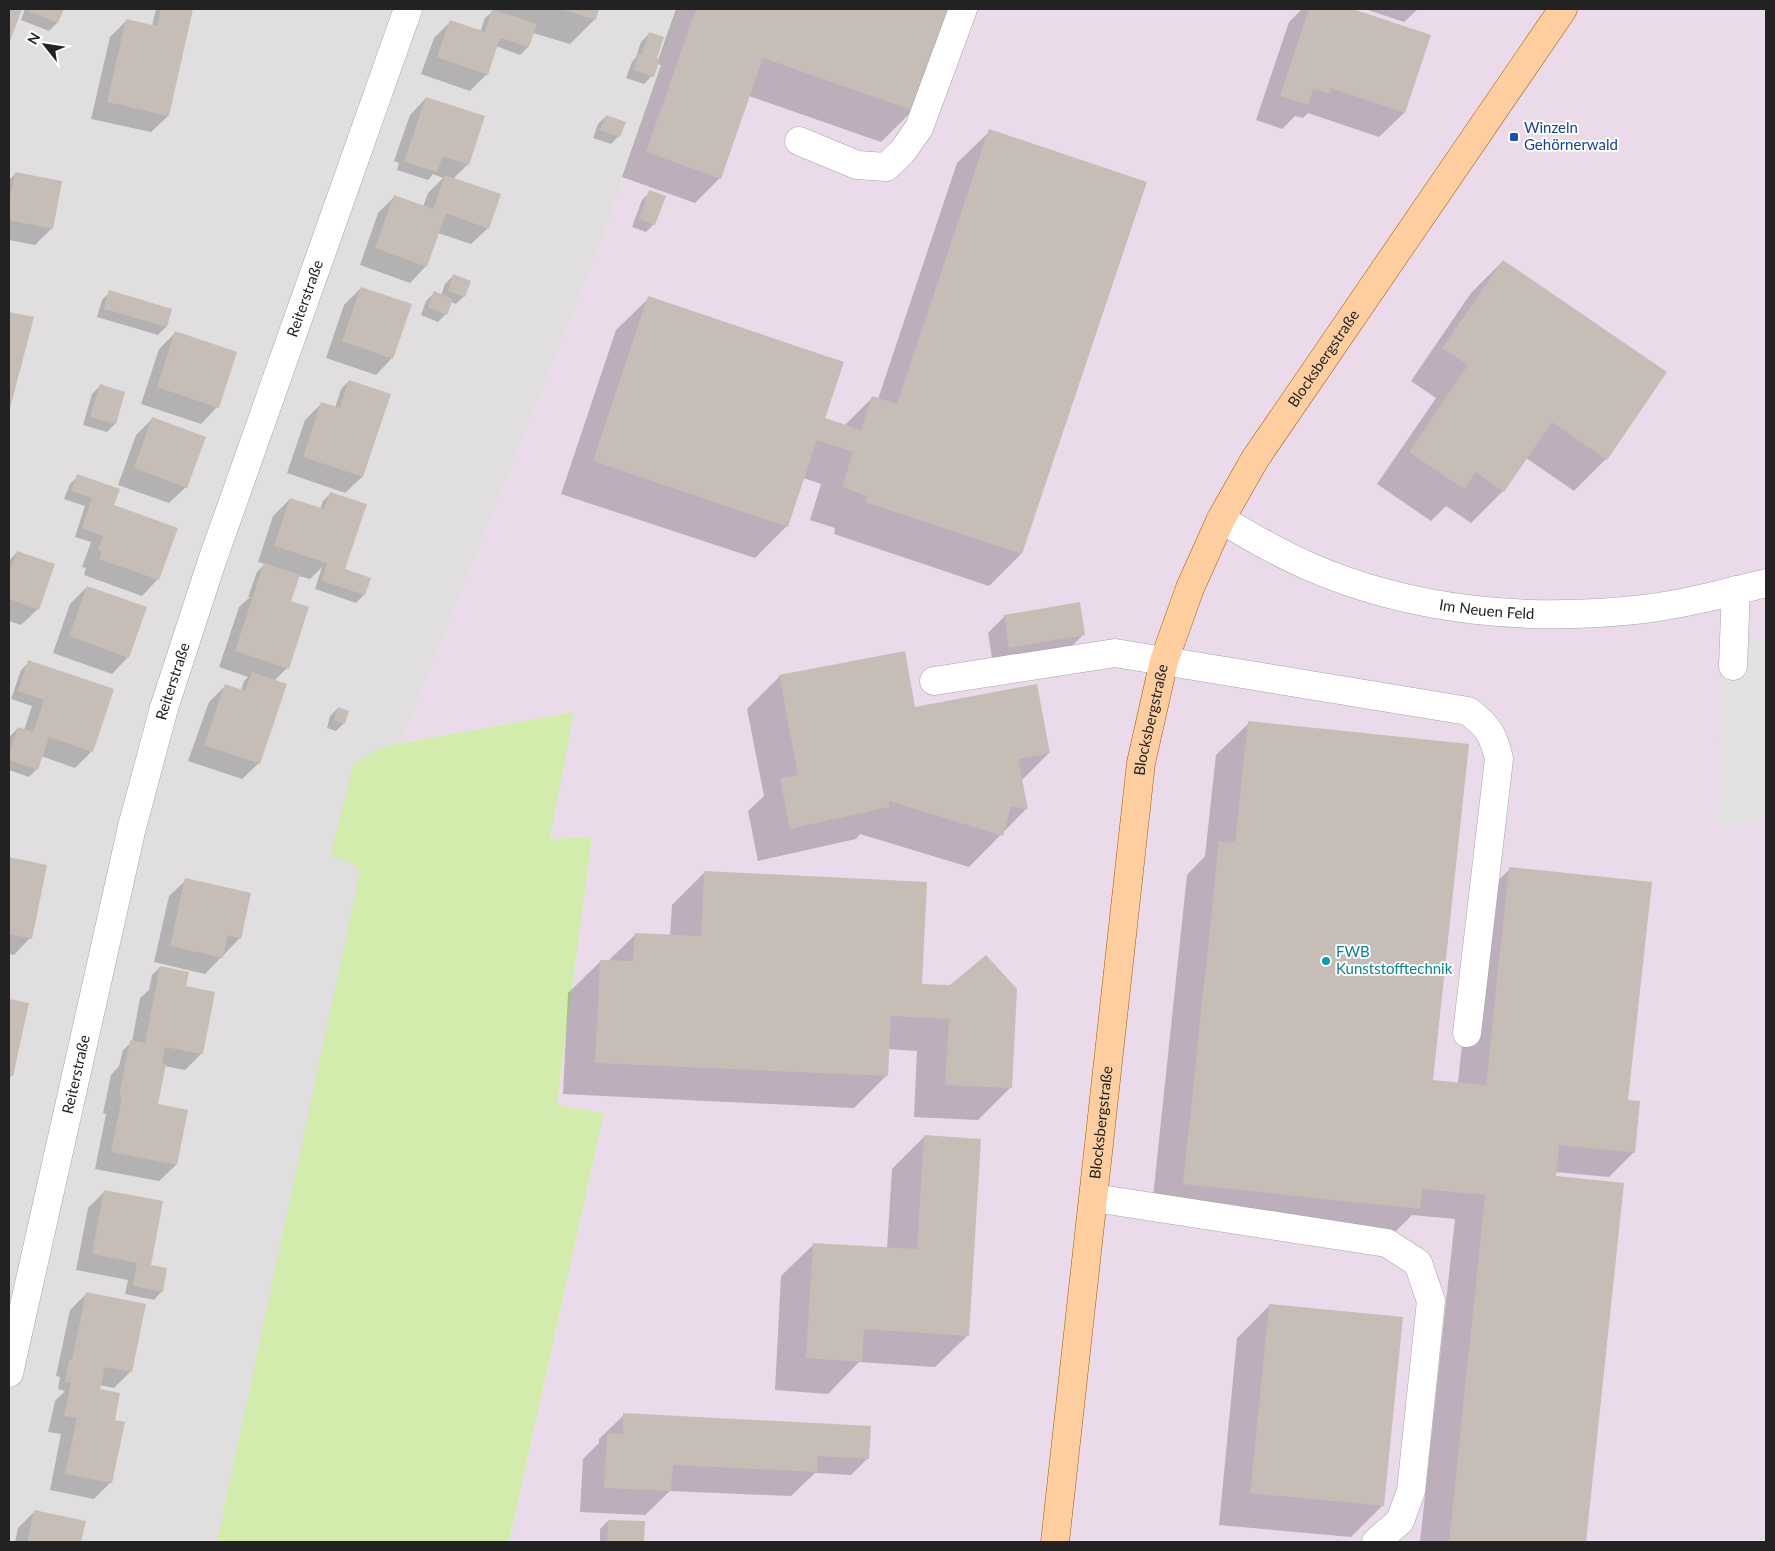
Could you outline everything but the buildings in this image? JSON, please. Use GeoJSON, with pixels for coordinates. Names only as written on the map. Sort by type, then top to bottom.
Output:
{"type":"FeatureCollection","features":[{"type":"Feature","properties":{"kind":"main road","name":"Blocksbergstraße"},"geometry":{"type":"LineString","coordinates":[[1055,1542],[1140,763],[1164,661],[1190,588],[1221,519],[1254,459],[1563,9]]}},
{"type":"Feature","properties":{"kind":"street","name":"Reiterstraße"},"geometry":{"type":"LineString","coordinates":[[9,1373],[130,836],[164,708],[215,552],[408,9]]}},
{"type":"Feature","properties":{"kind":"street"},"geometry":{"type":"LineString","coordinates":[[799,141],[858,165],[886,168],[902,152],[919,128],[963,9]]}},
{"type":"Feature","properties":{"kind":"street","name":"Im Neuen Feld"},"geometry":{"type":"LineString","coordinates":[[1221,519],[1308,566],[1370,589],[1433,604],[1502,613],[1575,614],[1646,609],[1766,583]]}},
{"type":"Feature","properties":{"kind":"street"},"geometry":{"type":"LineString","coordinates":[[1733,666],[1736,590]]}},
{"type":"Feature","properties":{"kind":"street"},"geometry":{"type":"LineString","coordinates":[[934,681],[1115,653],[1468,711],[1484,723],[1494,738],[1499,759],[1467,1033]]}},
{"type":"Feature","properties":{"kind":"street"},"geometry":{"type":"LineString","coordinates":[[1094,1198],[1387,1243],[1418,1263],[1431,1301],[1411,1491],[1400,1521],[1376,1542]]}},
{"type":"Feature","properties":{"kind":"shaded area"},"geometry":{"type":"Polygon","coordinates":[[[9,9],[681,9],[601,243],[401,743],[374,751],[355,865],[361,872],[217,1542],[9,1542],[9,9]]]}},
{"type":"Feature","properties":{"kind":"shaded area"},"geometry":{"type":"Polygon","coordinates":[[[681,9],[1766,9],[1766,1542],[509,1542],[604,1113],[557,1105],[592,837],[550,839],[573,712],[401,743],[601,243],[681,9]]]}},
{"type":"Feature","properties":{"kind":"shaded area"},"geometry":{"type":"Polygon","coordinates":[[[1766,639],[1766,820],[1718,827],[1722,645],[1766,639]]]}},
{"type":"Feature","properties":{"kind":"green space"},"geometry":{"type":"Polygon","coordinates":[[[574,712],[550,839],[592,837],[557,1105],[604,1113],[509,1542],[217,1542],[360,872],[355,865],[331,856],[353,765],[374,751],[401,743],[574,712]]]}},
{"type":"Feature","properties":{"kind":"place","name":"Winzeln Gehörnerwald"},"geometry":{"type":"Point","coordinates":[1514,137]}},
{"type":"Feature","properties":{"kind":"place","name":"FWB Kunststofftechnik"},"geometry":{"type":"Point","coordinates":[1326,961]}}]}
